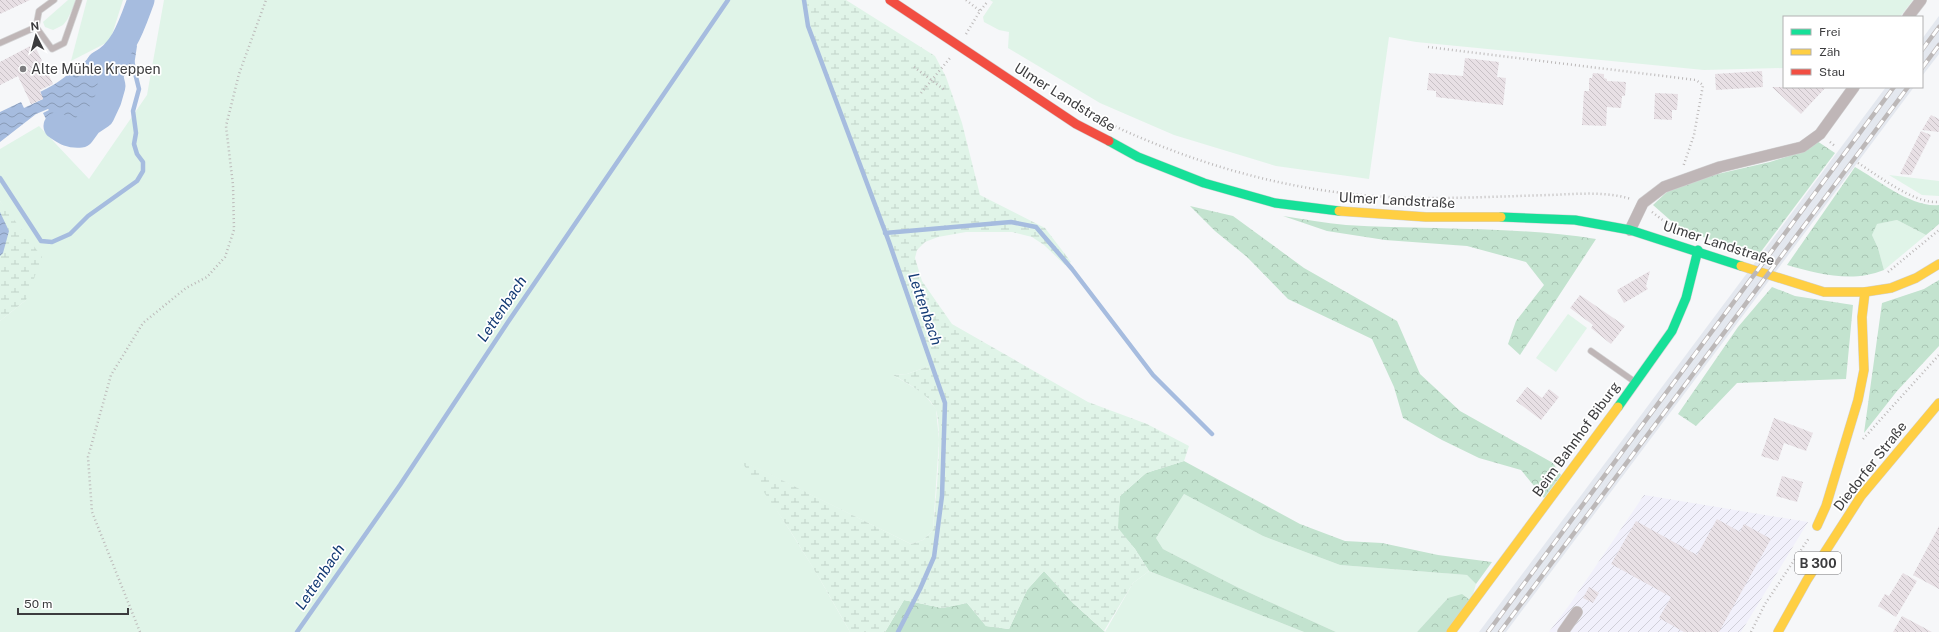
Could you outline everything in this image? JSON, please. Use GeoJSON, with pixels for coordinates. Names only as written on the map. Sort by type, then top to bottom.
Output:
{"type":"FeatureCollection","features":[{"type":"Feature","properties":{"kind":"main road","name":"Ulmer Landstraße"},"geometry":{"type":"LineString","coordinates":[[890,0],[1076,124],[1138,157],[1204,183],[1275,203],[1362,214],[1426,217],[1526,217],[1575,220],[1630,230],[1698,250],[1824,292],[1865,292],[1891,288],[1916,278],[1939,264]]}},
{"type":"Feature","properties":{"kind":"main road","name":"Beim Bahnhof Biburg"},"geometry":{"type":"LineString","coordinates":[[1451,632],[1676,326],[1687,296],[1698,250]]}},
{"type":"Feature","properties":{"kind":"main road","name":"Diedorfer Straße"},"geometry":{"type":"LineString","coordinates":[[1817,526],[1826,506],[1858,400],[1864,370],[1862,317],[1865,292]]}},
{"type":"Feature","properties":{"kind":"main road","name":"Diedorfer Straße"},"geometry":{"type":"LineString","coordinates":[[1778,632],[1807,580],[1861,496],[1939,403]]}},
{"type":"Feature","properties":{"kind":"street"},"geometry":{"type":"LineString","coordinates":[[1909,16],[1921,0]]}},
{"type":"Feature","properties":{"kind":"street"},"geometry":{"type":"LineString","coordinates":[[1630,230],[1643,203],[1664,186],[1720,167],[1802,147],[1820,134],[1853,88]]}},
{"type":"Feature","properties":{"kind":"street"},"geometry":{"type":"LineString","coordinates":[[1563,632],[1577,612]]}},
{"type":"Feature","properties":{"kind":"lane"},"geometry":{"type":"LineString","coordinates":[[54,0],[39,11],[36,27],[52,49],[64,44],[80,0]]}},
{"type":"Feature","properties":{"kind":"lane"},"geometry":{"type":"LineString","coordinates":[[0,43],[36,27]]}},
{"type":"Feature","properties":{"kind":"lane"},"geometry":{"type":"LineString","coordinates":[[1591,351],[1635,382]]}},
{"type":"Feature","properties":{"kind":"path"},"geometry":{"type":"LineString","coordinates":[[140,632],[92,512],[88,457],[111,375],[143,323],[186,288],[207,277],[225,257],[234,230],[233,185],[226,126],[239,74],[266,0]]}},
{"type":"Feature","properties":{"kind":"path"},"geometry":{"type":"LineString","coordinates":[[966,0],[980,11]]}},
{"type":"Feature","properties":{"kind":"path"},"geometry":{"type":"LineString","coordinates":[[921,93],[959,47],[966,33],[988,1]]}},
{"type":"Feature","properties":{"kind":"path"},"geometry":{"type":"LineString","coordinates":[[960,28],[973,37]]}},
{"type":"Feature","properties":{"kind":"path"},"geometry":{"type":"LineString","coordinates":[[1428,47],[1696,80],[1703,84],[1694,135],[1678,181]]}},
{"type":"Feature","properties":{"kind":"path"},"geometry":{"type":"LineString","coordinates":[[914,67],[946,90]]}},
{"type":"Feature","properties":{"kind":"path"},"geometry":{"type":"LineString","coordinates":[[1065,97],[1124,130],[1203,162],[1277,183],[1352,194],[1431,198],[1590,194],[1617,195],[1643,203],[1653,213],[1674,228]]}},
{"type":"Feature","properties":{"kind":"path"},"geometry":{"type":"LineString","coordinates":[[1858,163],[1917,198],[1939,202]]}},
{"type":"Feature","properties":{"kind":"path"},"geometry":{"type":"LineString","coordinates":[[1883,274],[1924,244],[1939,230]]}},
{"type":"Feature","properties":{"kind":"path"},"geometry":{"type":"LineString","coordinates":[[1858,443],[1939,355]]}},
{"type":"Feature","properties":{"kind":"path"},"geometry":{"type":"LineString","coordinates":[[1751,632],[1765,604],[1817,526]]}},
{"type":"Feature","properties":{"kind":"shaded area"},"geometry":{"type":"Polygon","coordinates":[[[1939,16],[1939,54],[1923,75],[1923,38],[1939,16]]]}},
{"type":"Feature","properties":{"kind":"shaded area"},"geometry":{"type":"Polygon","coordinates":[[[1885,88],[1913,88],[1506,632],[1479,632],[1885,88]]]}},
{"type":"Feature","properties":{"kind":"shaded area"},"geometry":{"type":"Polygon","coordinates":[[[1644,495],[1808,522],[1741,632],[1549,632],[1570,604],[1644,495]]]}},
{"type":"Feature","properties":{"kind":"green space"},"geometry":{"type":"Polygon","coordinates":[[[68,0],[77,0],[63,25],[53,30],[45,27],[43,22],[68,0]]]}},
{"type":"Feature","properties":{"kind":"green space"},"geometry":{"type":"Polygon","coordinates":[[[87,0],[123,0],[110,41],[71,61],[87,0]]]}},
{"type":"Feature","properties":{"kind":"green space"},"geometry":{"type":"Polygon","coordinates":[[[164,0],[804,0],[857,156],[932,365],[907,374],[893,375],[923,393],[936,409],[939,440],[933,530],[923,540],[911,544],[740,460],[763,488],[814,569],[850,632],[0,632],[0,321],[26,300],[7,212],[0,201],[0,149],[39,126],[89,179],[147,95],[164,0]]]}},
{"type":"Feature","properties":{"kind":"green space"},"geometry":{"type":"Polygon","coordinates":[[[804,0],[846,0],[935,56],[946,77],[962,123],[980,195],[1045,228],[1071,262],[1065,265],[1044,245],[1032,237],[1012,232],[966,232],[938,237],[925,242],[917,250],[915,258],[922,281],[952,324],[1088,402],[1147,424],[1189,446],[1184,461],[1146,473],[1120,496],[1118,528],[1135,549],[1149,571],[1133,583],[1104,631],[1073,603],[1044,571],[1027,590],[1009,629],[986,626],[967,603],[942,608],[904,600],[885,632],[850,632],[825,588],[784,522],[739,459],[911,544],[923,540],[933,530],[939,448],[938,417],[935,408],[927,397],[893,375],[907,374],[932,365],[889,242],[808,26],[804,0]]]}},
{"type":"Feature","properties":{"kind":"green space"},"geometry":{"type":"Polygon","coordinates":[[[990,0],[1913,0],[1901,16],[1783,16],[1783,68],[1704,70],[1416,42],[1389,37],[1369,179],[1276,166],[1174,135],[1100,103],[1008,48],[1009,32],[999,30],[984,22],[983,17],[993,2],[990,0]]]}},
{"type":"Feature","properties":{"kind":"green space"},"geometry":{"type":"Polygon","coordinates":[[[1817,141],[1835,153],[1760,253],[1711,240],[1678,227],[1653,205],[1669,190],[1709,176],[1770,162],[1807,150],[1817,141]]]}},
{"type":"Feature","properties":{"kind":"green space"},"geometry":{"type":"Polygon","coordinates":[[[1855,167],[1907,198],[1929,205],[1939,205],[1939,224],[1926,235],[1897,220],[1877,224],[1872,235],[1878,248],[1884,270],[1872,274],[1848,277],[1836,276],[1787,265],[1855,167]]]}},
{"type":"Feature","properties":{"kind":"green space"},"geometry":{"type":"Polygon","coordinates":[[[1889,175],[1939,181],[1939,196],[1922,195],[1889,175]]]}},
{"type":"Feature","properties":{"kind":"green space"},"geometry":{"type":"Polygon","coordinates":[[[0,201],[42,257],[26,300],[0,321],[0,201]]]}},
{"type":"Feature","properties":{"kind":"green space"},"geometry":{"type":"Polygon","coordinates":[[[1190,206],[1233,216],[1304,268],[1397,321],[1420,374],[1460,411],[1553,463],[1561,475],[1544,498],[1521,470],[1479,458],[1442,440],[1403,418],[1394,387],[1372,339],[1288,299],[1247,257],[1215,231],[1190,206]]]}},
{"type":"Feature","properties":{"kind":"green space"},"geometry":{"type":"Polygon","coordinates":[[[1283,216],[1346,225],[1503,230],[1596,239],[1520,355],[1508,344],[1516,321],[1544,285],[1526,262],[1467,246],[1385,240],[1327,231],[1283,216]]]}},
{"type":"Feature","properties":{"kind":"green space"},"geometry":{"type":"Polygon","coordinates":[[[1897,220],[1926,235],[1884,270],[1878,248],[1872,235],[1876,224],[1897,220]]]}},
{"type":"Feature","properties":{"kind":"green space"},"geometry":{"type":"Polygon","coordinates":[[[1939,280],[1939,346],[1897,391],[1864,433],[1882,303],[1924,289],[1939,280]]]}},
{"type":"Feature","properties":{"kind":"green space"},"geometry":{"type":"Polygon","coordinates":[[[1772,287],[1795,296],[1853,305],[1846,379],[1737,383],[1696,426],[1678,414],[1738,327],[1772,287]]]}},
{"type":"Feature","properties":{"kind":"green space"},"geometry":{"type":"Polygon","coordinates":[[[1568,314],[1587,328],[1556,372],[1536,358],[1568,314]]]}},
{"type":"Feature","properties":{"kind":"green space"},"geometry":{"type":"Polygon","coordinates":[[[1184,461],[1300,524],[1345,541],[1382,543],[1438,555],[1492,562],[1476,584],[1467,575],[1340,565],[1263,536],[1184,494],[1156,538],[1163,549],[1237,587],[1336,632],[1304,632],[1149,571],[1135,549],[1117,528],[1120,496],[1146,473],[1184,461]]]}},
{"type":"Feature","properties":{"kind":"green space"},"geometry":{"type":"Polygon","coordinates":[[[1184,494],[1263,536],[1340,565],[1467,575],[1476,584],[1471,601],[1448,598],[1417,632],[1336,632],[1237,587],[1163,549],[1156,538],[1184,494]]]}},
{"type":"Feature","properties":{"kind":"green space"},"geometry":{"type":"Polygon","coordinates":[[[1044,571],[1073,603],[1105,632],[885,632],[904,600],[942,608],[967,603],[986,626],[1009,629],[1027,590],[1044,571]]]}},
{"type":"Feature","properties":{"kind":"green space"},"geometry":{"type":"Polygon","coordinates":[[[1149,571],[1304,632],[1105,632],[1133,583],[1149,571]]]}},
{"type":"Feature","properties":{"kind":"green space"},"geometry":{"type":"Polygon","coordinates":[[[1462,594],[1471,601],[1448,632],[1417,632],[1448,598],[1462,594]]]}},
{"type":"Feature","properties":{"kind":"water"},"geometry":{"type":"Polygon","coordinates":[[[117,38],[131,40],[137,46],[134,66],[90,110],[69,124],[57,126],[46,119],[43,113],[49,110],[48,109],[36,114],[0,142],[0,112],[21,102],[24,108],[43,99],[40,92],[58,82],[84,62],[105,49],[117,38]]]}},
{"type":"Feature","properties":{"kind":"water"},"geometry":{"type":"Polygon","coordinates":[[[0,212],[9,231],[3,253],[0,256],[0,212]]]}},
{"type":"Feature","properties":{"kind":"building"},"geometry":{"type":"Polygon","coordinates":[[[0,0],[30,0],[0,14],[0,0]]]}},
{"type":"Feature","properties":{"kind":"building","name":"Alte Mühle Kreppen"},"geometry":{"type":"Polygon","coordinates":[[[34,44],[53,84],[40,90],[43,99],[31,104],[18,76],[0,85],[0,62],[34,44]]]}},
{"type":"Feature","properties":{"kind":"building"},"geometry":{"type":"Polygon","coordinates":[[[1465,58],[1499,62],[1497,77],[1506,78],[1503,105],[1436,97],[1436,91],[1427,90],[1429,73],[1463,76],[1465,58]]]}},
{"type":"Feature","properties":{"kind":"building"},"geometry":{"type":"Polygon","coordinates":[[[1762,71],[1763,87],[1716,90],[1715,74],[1762,71]]]}},
{"type":"Feature","properties":{"kind":"building"},"geometry":{"type":"Polygon","coordinates":[[[1593,73],[1604,74],[1604,78],[1607,79],[1607,81],[1626,82],[1625,96],[1622,96],[1621,108],[1607,107],[1606,126],[1582,125],[1584,91],[1589,91],[1589,78],[1592,78],[1593,73]]]}},
{"type":"Feature","properties":{"kind":"building"},"geometry":{"type":"Polygon","coordinates":[[[1772,87],[1825,88],[1801,114],[1772,87]]]}},
{"type":"Feature","properties":{"kind":"building"},"geometry":{"type":"Polygon","coordinates":[[[1655,93],[1678,94],[1677,110],[1672,110],[1672,120],[1654,119],[1655,93]]]}},
{"type":"Feature","properties":{"kind":"building"},"geometry":{"type":"Polygon","coordinates":[[[1931,115],[1939,119],[1939,132],[1922,130],[1931,115]]]}},
{"type":"Feature","properties":{"kind":"building"},"geometry":{"type":"Polygon","coordinates":[[[1921,131],[1931,135],[1911,175],[1900,174],[1921,131]]]}},
{"type":"Feature","properties":{"kind":"building"},"geometry":{"type":"Polygon","coordinates":[[[1650,271],[1646,286],[1648,289],[1624,303],[1617,290],[1650,271]]]}},
{"type":"Feature","properties":{"kind":"building"},"geometry":{"type":"Polygon","coordinates":[[[1580,295],[1625,326],[1611,344],[1591,328],[1593,325],[1570,308],[1580,295]]]}},
{"type":"Feature","properties":{"kind":"building"},"geometry":{"type":"Polygon","coordinates":[[[1527,387],[1542,398],[1549,389],[1559,397],[1541,420],[1516,401],[1527,387]]]}},
{"type":"Feature","properties":{"kind":"building"},"geometry":{"type":"Polygon","coordinates":[[[1774,418],[1813,433],[1806,451],[1784,443],[1778,461],[1761,456],[1774,418]]]}},
{"type":"Feature","properties":{"kind":"building"},"geometry":{"type":"Polygon","coordinates":[[[1782,476],[1803,482],[1797,502],[1776,496],[1782,476]]]}},
{"type":"Feature","properties":{"kind":"building"},"geometry":{"type":"Polygon","coordinates":[[[1717,519],[1740,532],[1744,524],[1771,539],[1719,632],[1684,632],[1659,618],[1671,597],[1611,564],[1636,521],[1697,555],[1717,519]]]}},
{"type":"Feature","properties":{"kind":"building"},"geometry":{"type":"Polygon","coordinates":[[[1939,526],[1939,589],[1913,575],[1939,526]]]}},
{"type":"Feature","properties":{"kind":"building"},"geometry":{"type":"Polygon","coordinates":[[[1903,573],[1917,581],[1896,617],[1878,606],[1885,594],[1889,596],[1903,573]]]}},
{"type":"Feature","properties":{"kind":"building"},"geometry":{"type":"Polygon","coordinates":[[[1589,587],[1599,593],[1593,603],[1583,598],[1589,587]]]}},
{"type":"Feature","properties":{"kind":"building"},"geometry":{"type":"Polygon","coordinates":[[[1902,616],[1932,632],[1893,632],[1902,616]]]}},
{"type":"Feature","properties":{"kind":"waterway"},"geometry":{"type":"LineString","coordinates":[[100,64],[108,59],[121,45],[130,28],[141,0]]}},
{"type":"Feature","properties":{"kind":"waterway","name":"Lettenbach"},"geometry":{"type":"LineString","coordinates":[[297,632],[400,485],[508,322],[728,0]]}},
{"type":"Feature","properties":{"kind":"waterway","name":"Lettenbach"},"geometry":{"type":"LineString","coordinates":[[804,0],[808,26],[889,242],[945,403],[942,496],[934,557],[920,589],[898,632]]}},
{"type":"Feature","properties":{"kind":"waterway"},"geometry":{"type":"LineString","coordinates":[[57,126],[68,133],[81,134],[89,123],[101,115],[108,100],[112,86],[106,61],[98,67]]}},
{"type":"Feature","properties":{"kind":"waterway"},"geometry":{"type":"LineString","coordinates":[[0,178],[41,241],[52,242],[70,234],[88,216],[137,181],[143,171],[143,162],[137,154],[134,144],[136,133],[133,111],[139,89],[132,61]]}},
{"type":"Feature","properties":{"kind":"waterway"},"geometry":{"type":"LineString","coordinates":[[885,233],[1011,222],[1036,227],[1072,269],[1153,375],[1212,434]]}},
{"type":"Feature","properties":{"kind":"railway"},"geometry":{"type":"LineString","coordinates":[[1923,49],[1939,27]]}},
{"type":"Feature","properties":{"kind":"railway"},"geometry":{"type":"LineString","coordinates":[[1923,67],[1939,45]]}},
{"type":"Feature","properties":{"kind":"railway"},"geometry":{"type":"LineString","coordinates":[[1488,632],[1893,88]]}},
{"type":"Feature","properties":{"kind":"railway"},"geometry":{"type":"LineString","coordinates":[[1500,632],[1907,88]]}},
{"type":"Feature","properties":{"kind":"traffic: fast"},"geometry":{"type":"LineString","coordinates":[[1109,141],[1138,157],[1204,183],[1275,203],[1339,211]]}},
{"type":"Feature","properties":{"kind":"traffic: fast"},"geometry":{"type":"LineString","coordinates":[[1501,217],[1575,220],[1630,230],[1741,266]]}},
{"type":"Feature","properties":{"kind":"traffic: fast"},"geometry":{"type":"LineString","coordinates":[[1618,407],[1672,331],[1686,298],[1698,250]]}},
{"type":"Feature","properties":{"kind":"traffic: slow"},"geometry":{"type":"LineString","coordinates":[[1339,211],[1426,217],[1501,217]]}},
{"type":"Feature","properties":{"kind":"traffic: slow"},"geometry":{"type":"LineString","coordinates":[[1741,266],[1824,292],[1865,292],[1891,288],[1916,278],[1939,264]]}},
{"type":"Feature","properties":{"kind":"traffic: slow"},"geometry":{"type":"LineString","coordinates":[[1817,526],[1826,506],[1858,400],[1864,370],[1862,317],[1865,292]]}},
{"type":"Feature","properties":{"kind":"traffic: slow"},"geometry":{"type":"LineString","coordinates":[[1778,632],[1807,580],[1861,496],[1939,403]]}},
{"type":"Feature","properties":{"kind":"traffic: slow"},"geometry":{"type":"LineString","coordinates":[[1451,632],[1618,407]]}},
{"type":"Feature","properties":{"kind":"traffic: jam"},"geometry":{"type":"LineString","coordinates":[[890,0],[1076,124],[1109,141]]}},
{"type":"Feature","properties":{"kind":"place","name":"Alte Mühle Kreppen"},"geometry":{"type":"Point","coordinates":[23,69]}}]}
